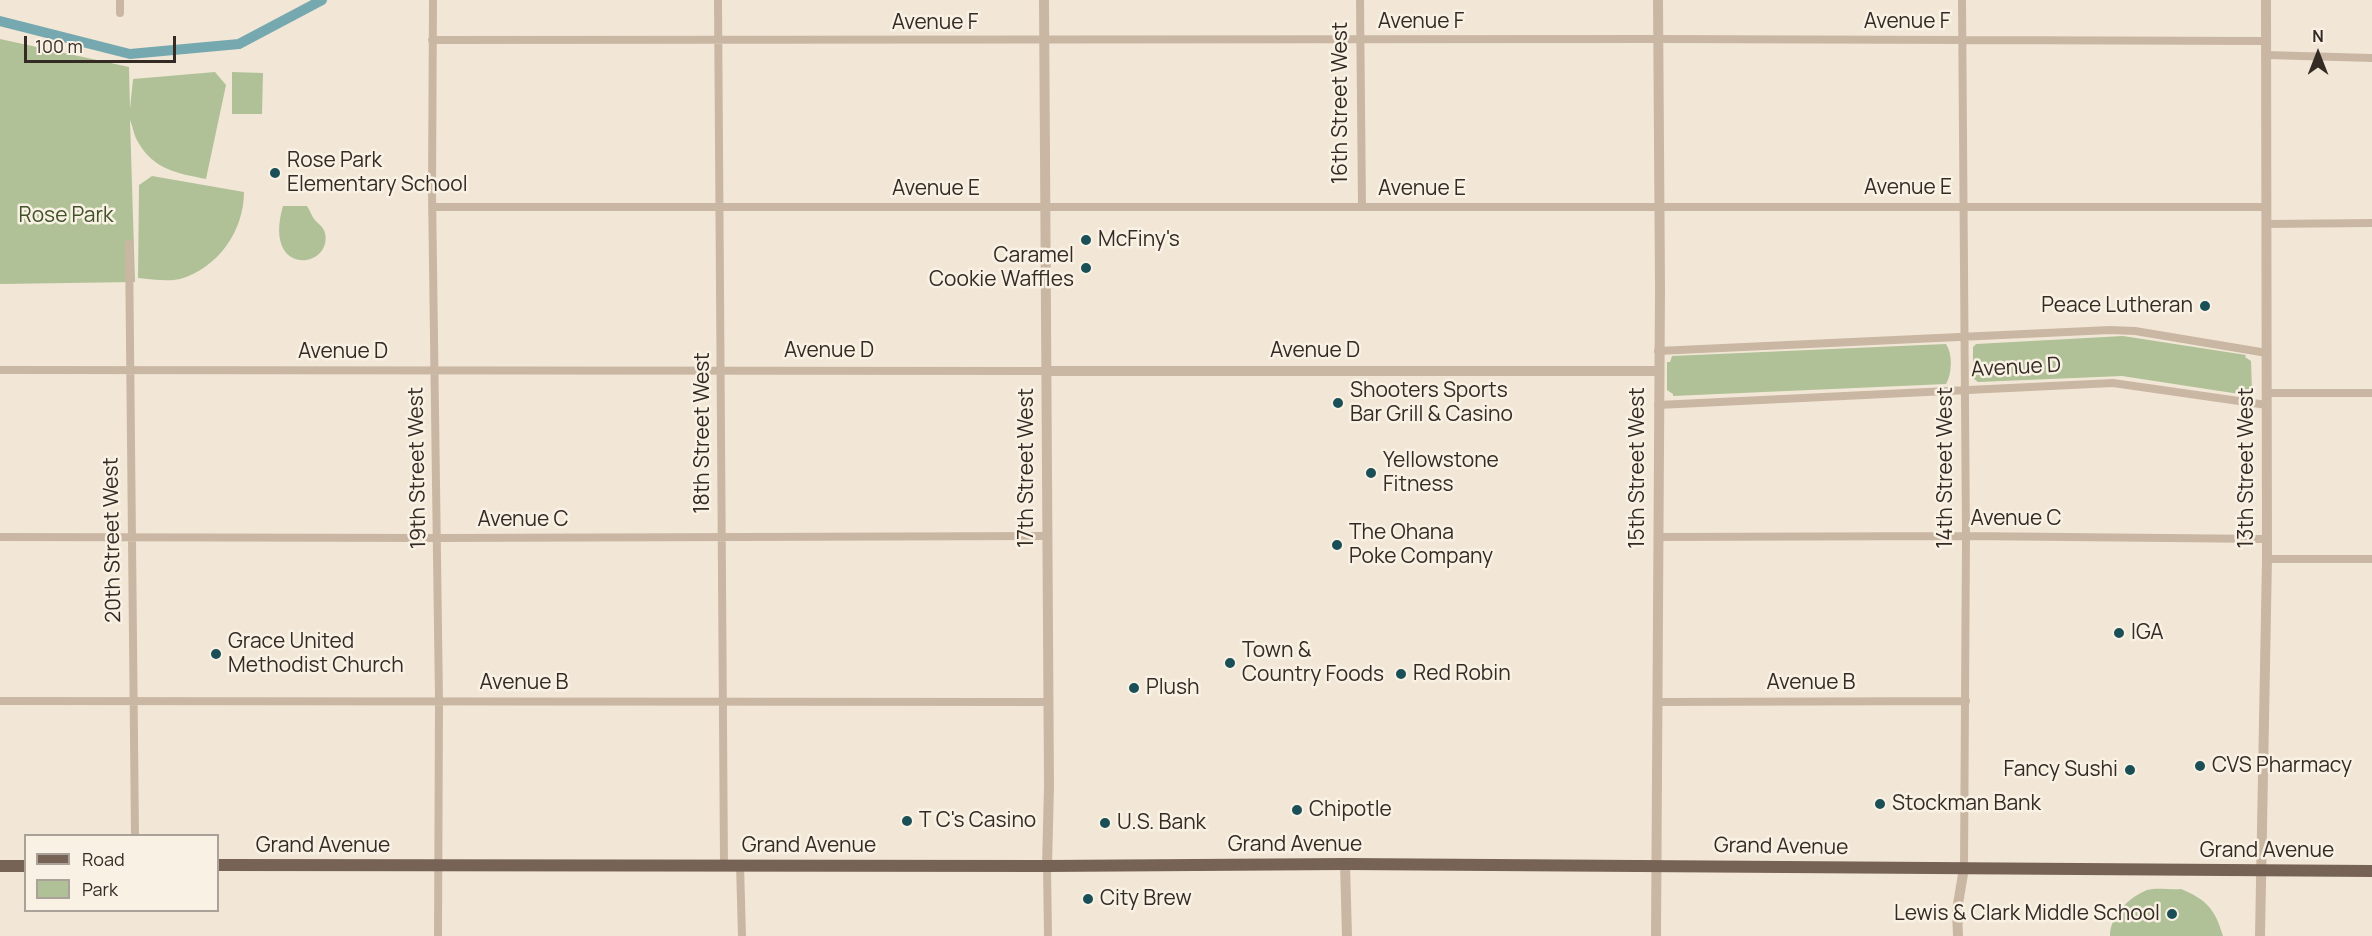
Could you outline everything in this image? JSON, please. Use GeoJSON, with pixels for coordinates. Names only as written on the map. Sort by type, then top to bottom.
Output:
{"type":"FeatureCollection","features":[{"type":"Feature","properties":{"kind":"main road","name":"Grand Avenue"},"geometry":{"type":"LineString","coordinates":[[219,865],[1345,864],[2372,871]]}},
{"type":"Feature","properties":{"kind":"main road"},"geometry":{"type":"LineString","coordinates":[[0,866],[24,866]]}},
{"type":"Feature","properties":{"kind":"street"},"geometry":{"type":"LineString","coordinates":[[120,0],[120,13]]}},
{"type":"Feature","properties":{"kind":"street","name":"19th Street West"},"geometry":{"type":"LineString","coordinates":[[433,0],[439,701],[438,936]]}},
{"type":"Feature","properties":{"kind":"street","name":"18th Street West"},"geometry":{"type":"LineString","coordinates":[[718,0],[724,865]]}},
{"type":"Feature","properties":{"kind":"street","name":"17th Street West"},"geometry":{"type":"LineString","coordinates":[[1044,0],[1048,936]]}},
{"type":"Feature","properties":{"kind":"street","name":"16th Street West"},"geometry":{"type":"LineString","coordinates":[[1360,0],[1362,207]]}},
{"type":"Feature","properties":{"kind":"street","name":"15th Street West"},"geometry":{"type":"LineString","coordinates":[[1656,936],[1658,0]]}},
{"type":"Feature","properties":{"kind":"street","name":"14th Street West"},"geometry":{"type":"LineString","coordinates":[[1958,936],[1957,910],[1964,868],[1966,701],[1962,0]]}},
{"type":"Feature","properties":{"kind":"street","name":"13th Street West"},"geometry":{"type":"LineString","coordinates":[[2260,936],[2267,559],[2266,0]]}},
{"type":"Feature","properties":{"kind":"street","name":"Avenue F"},"geometry":{"type":"LineString","coordinates":[[432,40],[2266,41]]}},
{"type":"Feature","properties":{"kind":"street"},"geometry":{"type":"LineString","coordinates":[[2266,55],[2372,58]]}},
{"type":"Feature","properties":{"kind":"street","name":"Avenue E"},"geometry":{"type":"LineString","coordinates":[[433,207],[1659,205],[2266,207]]}},
{"type":"Feature","properties":{"kind":"street"},"geometry":{"type":"LineString","coordinates":[[2266,224],[2372,223]]}},
{"type":"Feature","properties":{"kind":"street","name":"20th Street West"},"geometry":{"type":"LineString","coordinates":[[129,244],[135,834]]}},
{"type":"Feature","properties":{"kind":"street","name":"Avenue D"},"geometry":{"type":"LineString","coordinates":[[1658,351],[2135,331],[2266,353]]}},
{"type":"Feature","properties":{"kind":"street","name":"Avenue D"},"geometry":{"type":"LineString","coordinates":[[0,370],[1658,371]]}},
{"type":"Feature","properties":{"kind":"street","name":"Avenue D"},"geometry":{"type":"LineString","coordinates":[[1658,405],[2114,383],[2266,405]]}},
{"type":"Feature","properties":{"kind":"street"},"geometry":{"type":"LineString","coordinates":[[2266,393],[2372,393]]}},
{"type":"Feature","properties":{"kind":"street","name":"Avenue C"},"geometry":{"type":"LineString","coordinates":[[0,537],[1046,536]]}},
{"type":"Feature","properties":{"kind":"street","name":"Avenue C"},"geometry":{"type":"LineString","coordinates":[[1658,537],[1966,536],[2267,539]]}},
{"type":"Feature","properties":{"kind":"street"},"geometry":{"type":"LineString","coordinates":[[2267,559],[2372,559]]}},
{"type":"Feature","properties":{"kind":"street","name":"Avenue B"},"geometry":{"type":"LineString","coordinates":[[0,701],[1048,702]]}},
{"type":"Feature","properties":{"kind":"street","name":"Avenue B"},"geometry":{"type":"LineString","coordinates":[[1657,702],[1966,701]]}},
{"type":"Feature","properties":{"kind":"street"},"geometry":{"type":"LineString","coordinates":[[1345,864],[1347,936]]}},
{"type":"Feature","properties":{"kind":"street"},"geometry":{"type":"LineString","coordinates":[[740,865],[742,936]]}},
{"type":"Feature","properties":{"kind":"green space","name":"Rose Park"},"geometry":{"type":"Polygon","coordinates":[[[0,39],[129,67],[130,109],[133,79],[215,72],[226,85],[206,179],[167,169],[151,159],[137,140],[130,120],[135,282],[0,284],[0,39]]]}},
{"type":"Feature","properties":{"kind":"green space"},"geometry":{"type":"Polygon","coordinates":[[[232,72],[263,73],[262,114],[232,114],[232,72]]]}},
{"type":"Feature","properties":{"kind":"green space"},"geometry":{"type":"Polygon","coordinates":[[[152,176],[244,192],[239,220],[226,246],[206,266],[180,279],[138,278],[139,185],[152,176]]]}},
{"type":"Feature","properties":{"kind":"green space"},"geometry":{"type":"Polygon","coordinates":[[[283,206],[307,206],[325,233],[325,245],[319,254],[310,259],[299,260],[289,256],[282,246],[279,229],[283,206]]]}},
{"type":"Feature","properties":{"kind":"green space"},"geometry":{"type":"Polygon","coordinates":[[[2123,336],[2246,355],[2245,357],[2251,361],[2252,390],[2246,395],[2122,376],[1978,382],[1973,378],[1973,347],[1976,344],[2123,336]]]}},
{"type":"Feature","properties":{"kind":"green space"},"geometry":{"type":"Polygon","coordinates":[[[1946,344],[1951,364],[1946,384],[1673,396],[1667,390],[1667,362],[1670,362],[1672,356],[1946,344]]]}},
{"type":"Feature","properties":{"kind":"green space"},"geometry":{"type":"Polygon","coordinates":[[[2151,889],[2181,889],[2209,906],[2223,936],[2110,936],[2113,921],[2117,915],[2127,902],[2140,893],[2151,889]]]}},
{"type":"Feature","properties":{"kind":"waterway"},"geometry":{"type":"LineString","coordinates":[[0,21],[130,54],[239,44],[322,0]]}},
{"type":"Feature","properties":{"kind":"place","name":"Rose Park Elementary School"},"geometry":{"type":"Point","coordinates":[275,173]}},
{"type":"Feature","properties":{"kind":"place","name":"McFiny's"},"geometry":{"type":"Point","coordinates":[1086,240]}},
{"type":"Feature","properties":{"kind":"place","name":"Caramel Cookie Waffles"},"geometry":{"type":"Point","coordinates":[1086,268]}},
{"type":"Feature","properties":{"kind":"place","name":"Peace Lutheran"},"geometry":{"type":"Point","coordinates":[2205,306]}},
{"type":"Feature","properties":{"kind":"place","name":"Shooters Sports Bar Grill & Casino"},"geometry":{"type":"Point","coordinates":[1338,403]}},
{"type":"Feature","properties":{"kind":"place","name":"Yellowstone Fitness"},"geometry":{"type":"Point","coordinates":[1371,473]}},
{"type":"Feature","properties":{"kind":"place","name":"The Ohana Poke Company"},"geometry":{"type":"Point","coordinates":[1337,545]}},
{"type":"Feature","properties":{"kind":"place","name":"IGA"},"geometry":{"type":"Point","coordinates":[2119,633]}},
{"type":"Feature","properties":{"kind":"place","name":"Grace United Methodist Church"},"geometry":{"type":"Point","coordinates":[216,654]}},
{"type":"Feature","properties":{"kind":"place","name":"Town & Country Foods"},"geometry":{"type":"Point","coordinates":[1230,663]}},
{"type":"Feature","properties":{"kind":"place","name":"Red Robin"},"geometry":{"type":"Point","coordinates":[1401,674]}},
{"type":"Feature","properties":{"kind":"place","name":"Plush"},"geometry":{"type":"Point","coordinates":[1134,688]}},
{"type":"Feature","properties":{"kind":"place","name":"CVS Pharmacy"},"geometry":{"type":"Point","coordinates":[2200,766]}},
{"type":"Feature","properties":{"kind":"place","name":"Fancy Sushi"},"geometry":{"type":"Point","coordinates":[2130,770]}},
{"type":"Feature","properties":{"kind":"place","name":"Stockman Bank"},"geometry":{"type":"Point","coordinates":[1880,804]}},
{"type":"Feature","properties":{"kind":"place","name":"Chipotle"},"geometry":{"type":"Point","coordinates":[1297,810]}},
{"type":"Feature","properties":{"kind":"place","name":"T C's Casino"},"geometry":{"type":"Point","coordinates":[907,821]}},
{"type":"Feature","properties":{"kind":"place","name":"U.S. Bank"},"geometry":{"type":"Point","coordinates":[1105,823]}},
{"type":"Feature","properties":{"kind":"place","name":"City Brew"},"geometry":{"type":"Point","coordinates":[1088,899]}},
{"type":"Feature","properties":{"kind":"place","name":"Lewis & Clark Middle School"},"geometry":{"type":"Point","coordinates":[2172,914]}}]}
